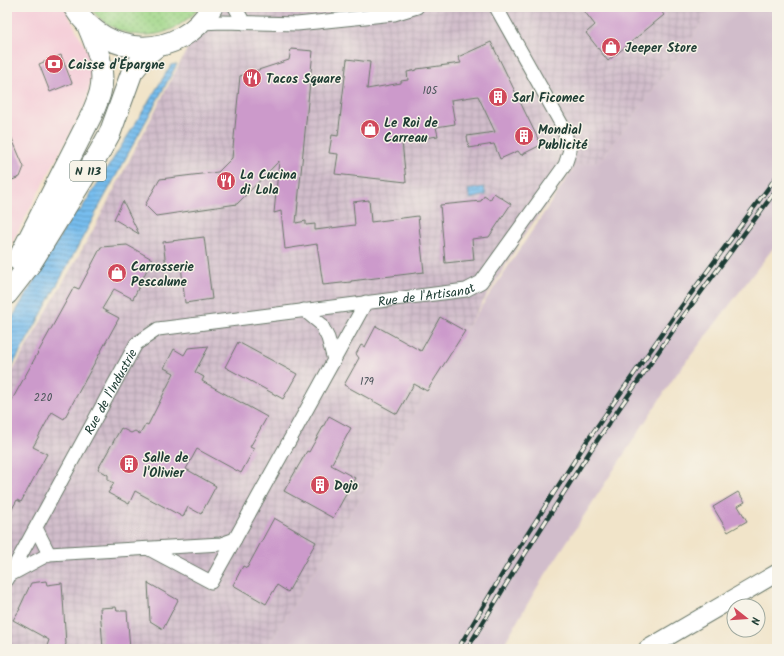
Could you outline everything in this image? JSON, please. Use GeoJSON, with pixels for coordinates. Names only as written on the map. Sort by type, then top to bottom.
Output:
{"type":"FeatureCollection","features":[{"type":"Feature","properties":{"kind":"main road"},"geometry":{"type":"LineString","coordinates":[[74,7],[88,26],[103,37],[120,44],[145,48],[169,43],[180,38],[191,31],[206,15]]}},
{"type":"Feature","properties":{"kind":"main road","name":"N 113"},"geometry":{"type":"LineString","coordinates":[[8,293],[20,257],[92,114],[100,92],[102,77],[101,63],[96,45],[88,26]]}},
{"type":"Feature","properties":{"kind":"main road","name":"N 113"},"geometry":{"type":"LineString","coordinates":[[8,293],[30,263],[99,153],[110,133],[132,72],[146,55],[157,46]]}},
{"type":"Feature","properties":{"kind":"street"},"geometry":{"type":"LineString","coordinates":[[235,7],[244,23]]}},
{"type":"Feature","properties":{"kind":"street"},"geometry":{"type":"LineString","coordinates":[[206,15],[244,23],[297,24],[394,14],[417,7]]}},
{"type":"Feature","properties":{"kind":"street","name":"Rue de l'Artisanat"},"geometry":{"type":"LineString","coordinates":[[149,549],[211,582],[366,302],[466,290],[481,282],[565,165],[570,150],[563,127],[496,7]]}},
{"type":"Feature","properties":{"kind":"street","name":"Rue de l'Industrie"},"geometry":{"type":"LineString","coordinates":[[8,577],[136,344],[158,329],[366,302]]}},
{"type":"Feature","properties":{"kind":"street"},"geometry":{"type":"LineString","coordinates":[[304,310],[321,324],[328,338],[334,360]]}},
{"type":"Feature","properties":{"kind":"street"},"geometry":{"type":"LineString","coordinates":[[36,528],[49,554]]}},
{"type":"Feature","properties":{"kind":"street"},"geometry":{"type":"LineString","coordinates":[[8,577],[49,554],[221,544],[235,539]]}},
{"type":"Feature","properties":{"kind":"street"},"geometry":{"type":"LineString","coordinates":[[647,649],[777,573]]}},
{"type":"Feature","properties":{"kind":"shaded area"},"geometry":{"type":"Polygon","coordinates":[[[7,7],[64,7],[94,63],[86,103],[7,252],[7,7]]]}},
{"type":"Feature","properties":{"kind":"shaded area"},"geometry":{"type":"Polygon","coordinates":[[[209,7],[710,7],[695,34],[601,160],[576,165],[527,231],[266,649],[7,649],[7,381],[92,232],[209,7]]]}},
{"type":"Feature","properties":{"kind":"shaded area"},"geometry":{"type":"Polygon","coordinates":[[[710,7],[777,7],[777,243],[673,379],[538,586],[501,649],[266,649],[465,331],[576,165],[601,160],[695,34],[710,7]]]}},
{"type":"Feature","properties":{"kind":"green space"},"geometry":{"type":"Polygon","coordinates":[[[90,7],[199,7],[186,20],[174,28],[162,33],[148,35],[122,31],[110,26],[90,7]]]}},
{"type":"Feature","properties":{"kind":"water"},"geometry":{"type":"Polygon","coordinates":[[[177,64],[7,375],[7,327],[75,211],[80,211],[171,65],[177,64]]]}},
{"type":"Feature","properties":{"kind":"water"},"geometry":{"type":"Polygon","coordinates":[[[484,187],[486,195],[470,199],[468,190],[484,187]]]}},
{"type":"Feature","properties":{"kind":"building","name":"Jeeper Store"},"geometry":{"type":"Polygon","coordinates":[[[581,7],[658,7],[664,15],[608,61],[586,33],[595,25],[581,7]]]}},
{"type":"Feature","properties":{"kind":"building"},"geometry":{"type":"Polygon","coordinates":[[[491,42],[541,145],[521,155],[518,151],[500,159],[494,144],[469,148],[467,136],[495,132],[478,96],[451,100],[455,124],[436,127],[438,136],[402,141],[406,182],[335,174],[338,154],[329,153],[332,135],[338,136],[347,59],[370,62],[367,89],[401,83],[401,81],[408,80],[407,72],[417,69],[461,63],[458,57],[491,42]]]}},
{"type":"Feature","properties":{"kind":"building"},"geometry":{"type":"Polygon","coordinates":[[[291,49],[313,51],[296,223],[306,221],[306,225],[315,224],[315,230],[355,225],[353,202],[369,200],[371,222],[418,216],[424,272],[323,285],[317,244],[285,249],[281,211],[274,213],[279,161],[237,204],[156,216],[145,205],[160,179],[218,172],[232,158],[240,76],[289,60],[291,49]]]}},
{"type":"Feature","properties":{"kind":"building"},"geometry":{"type":"Polygon","coordinates":[[[61,55],[72,83],[50,92],[39,64],[61,55]]]}},
{"type":"Feature","properties":{"kind":"building"},"geometry":{"type":"Polygon","coordinates":[[[7,127],[24,167],[20,177],[7,182],[7,127]]]}},
{"type":"Feature","properties":{"kind":"building"},"geometry":{"type":"Polygon","coordinates":[[[494,193],[511,204],[489,237],[472,239],[474,260],[445,263],[440,205],[481,201],[484,196],[490,200],[494,193]]]}},
{"type":"Feature","properties":{"kind":"building"},"geometry":{"type":"Polygon","coordinates":[[[123,201],[139,234],[114,219],[123,201]]]}},
{"type":"Feature","properties":{"kind":"building"},"geometry":{"type":"Polygon","coordinates":[[[204,237],[212,299],[185,303],[181,265],[166,266],[163,242],[204,237]]]}},
{"type":"Feature","properties":{"kind":"building"},"geometry":{"type":"Polygon","coordinates":[[[127,245],[152,259],[133,299],[114,289],[102,309],[119,318],[64,419],[52,412],[33,447],[47,454],[21,502],[17,500],[7,518],[7,409],[74,287],[79,289],[101,247],[127,245]]]}},
{"type":"Feature","properties":{"kind":"building"},"geometry":{"type":"Polygon","coordinates":[[[440,317],[465,331],[427,391],[414,384],[397,414],[344,385],[359,358],[356,354],[361,345],[365,347],[376,326],[421,351],[440,317]]]}},
{"type":"Feature","properties":{"kind":"building"},"geometry":{"type":"Polygon","coordinates":[[[238,342],[297,374],[283,399],[225,367],[238,342]]]}},
{"type":"Feature","properties":{"kind":"building"},"geometry":{"type":"Polygon","coordinates":[[[209,346],[195,372],[204,377],[202,381],[267,417],[250,447],[254,449],[241,473],[197,449],[186,469],[216,486],[201,514],[188,507],[183,517],[135,491],[129,504],[108,493],[114,483],[108,480],[108,475],[98,469],[121,428],[131,433],[135,431],[140,434],[146,424],[148,425],[174,373],[164,368],[174,349],[184,355],[188,348],[209,346]]]}},
{"type":"Feature","properties":{"kind":"building","name":"Dojo"},"geometry":{"type":"Polygon","coordinates":[[[329,416],[351,428],[331,465],[355,478],[333,518],[284,491],[307,451],[309,452],[329,416]]]}},
{"type":"Feature","properties":{"kind":"building"},"geometry":{"type":"Polygon","coordinates":[[[738,492],[745,502],[738,506],[747,521],[728,532],[713,507],[738,492]]]}},
{"type":"Feature","properties":{"kind":"building"},"geometry":{"type":"Polygon","coordinates":[[[274,518],[316,542],[288,592],[277,585],[266,604],[233,585],[243,566],[247,568],[274,518]]]}},
{"type":"Feature","properties":{"kind":"building"},"geometry":{"type":"Polygon","coordinates":[[[46,581],[47,585],[62,583],[66,644],[64,649],[46,649],[49,640],[13,620],[20,609],[31,583],[46,581]]]}},
{"type":"Feature","properties":{"kind":"building"},"geometry":{"type":"Polygon","coordinates":[[[148,583],[178,600],[163,629],[150,621],[148,583]]]}},
{"type":"Feature","properties":{"kind":"building"},"geometry":{"type":"Polygon","coordinates":[[[116,607],[117,611],[127,611],[130,649],[103,649],[100,608],[116,607]]]}},
{"type":"Feature","properties":{"kind":"railway"},"geometry":{"type":"LineString","coordinates":[[458,649],[509,563],[587,441],[673,318],[777,176]]}},
{"type":"Feature","properties":{"kind":"railway"},"geometry":{"type":"LineString","coordinates":[[467,649],[516,568],[594,445],[679,322],[777,189]]}},
{"type":"Feature","properties":{"kind":"place","name":"Jeeper Store"},"geometry":{"type":"Point","coordinates":[611,47]}},
{"type":"Feature","properties":{"kind":"place","name":"Caisse d'Épargne"},"geometry":{"type":"Point","coordinates":[54,64]}},
{"type":"Feature","properties":{"kind":"place","name":"Tacos Square"},"geometry":{"type":"Point","coordinates":[252,78]}},
{"type":"Feature","properties":{"kind":"place","name":"Sarl Ficomec"},"geometry":{"type":"Point","coordinates":[498,97]}},
{"type":"Feature","properties":{"kind":"place","name":"Le Roi de Carreau"},"geometry":{"type":"Point","coordinates":[370,129]}},
{"type":"Feature","properties":{"kind":"place","name":"Mondial Publicité"},"geometry":{"type":"Point","coordinates":[524,136]}},
{"type":"Feature","properties":{"kind":"place","name":"La Cucina di Lola"},"geometry":{"type":"Point","coordinates":[226,181]}},
{"type":"Feature","properties":{"kind":"place","name":"Carrosserie Pescalune"},"geometry":{"type":"Point","coordinates":[117,273]}},
{"type":"Feature","properties":{"kind":"place","name":"Salle de l'Olivier"},"geometry":{"type":"Point","coordinates":[129,464]}},
{"type":"Feature","properties":{"kind":"place","name":"Dojo"},"geometry":{"type":"Point","coordinates":[320,485]}}]}
